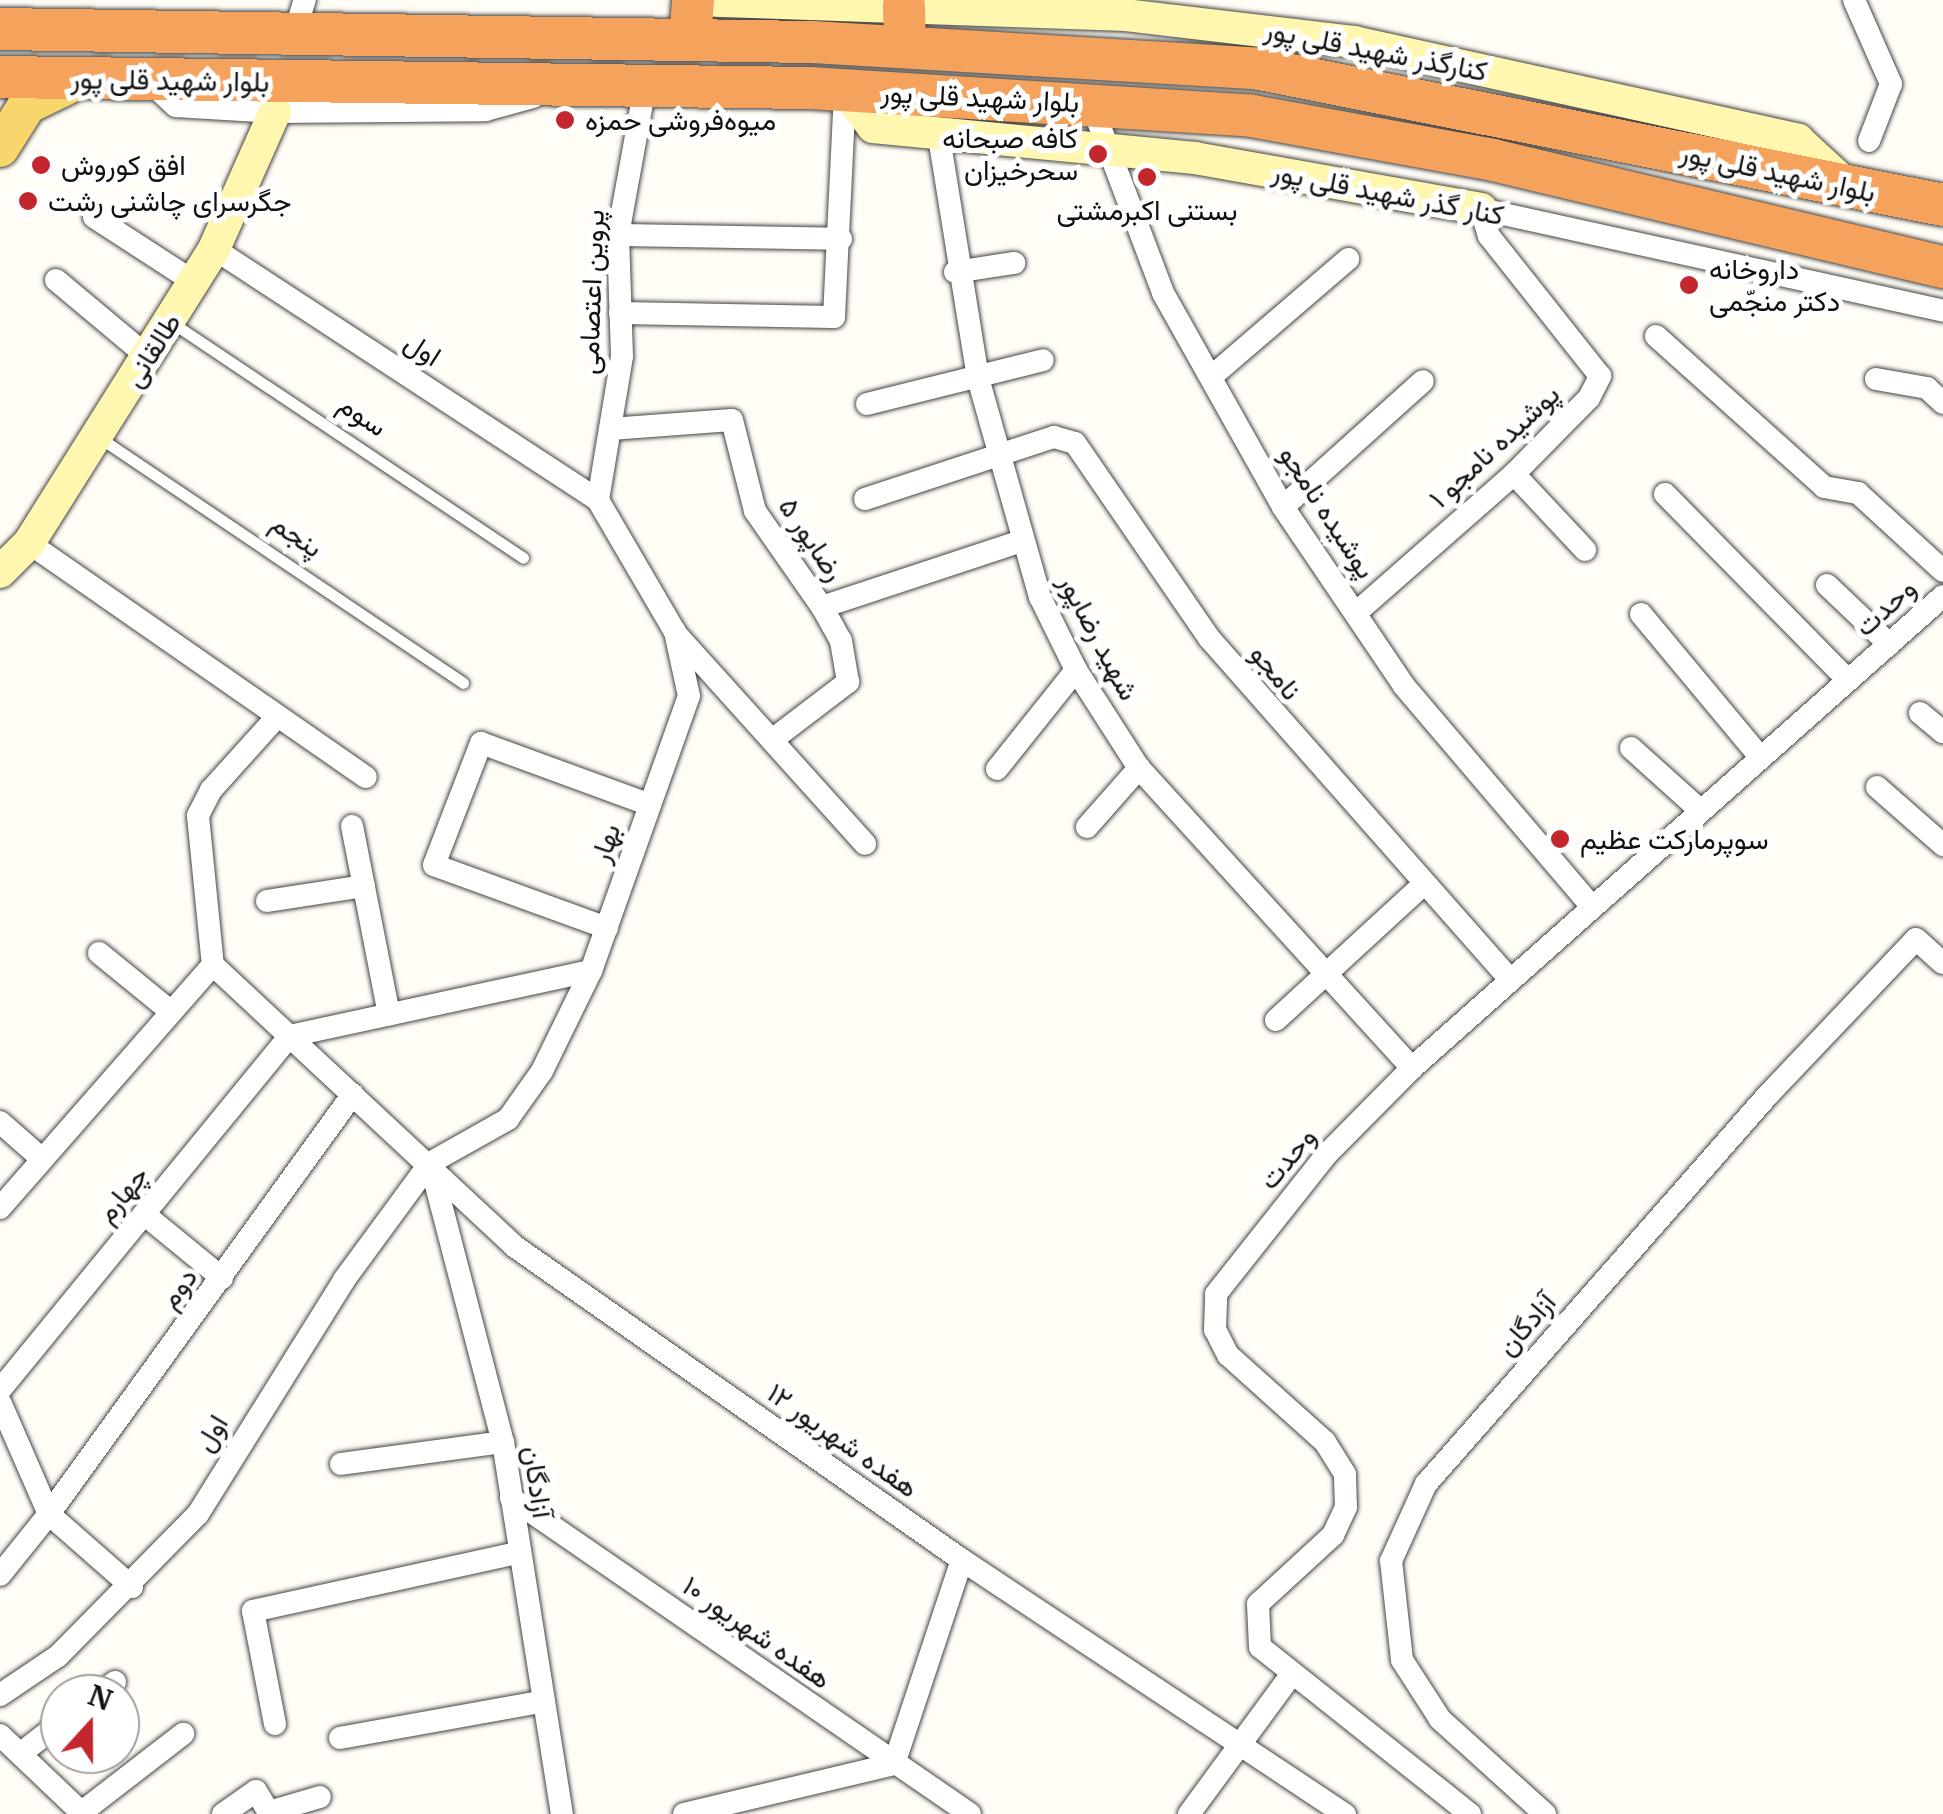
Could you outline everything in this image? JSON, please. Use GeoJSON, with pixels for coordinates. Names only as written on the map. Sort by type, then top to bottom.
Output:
{"type":"FeatureCollection","features":[{"type":"Feature","properties":{"kind":"highway","name":"بلوار شهید قلی پور"},"geometry":{"type":"LineString","coordinates":[[4,28],[171,33],[299,18],[461,19],[693,13],[904,26],[1052,21],[1344,80],[1672,130],[1850,188],[1943,205]]}},
{"type":"Feature","properties":{"kind":"highway","name":"بلوار شهید قلی پور"},"geometry":{"type":"LineString","coordinates":[[0,78],[845,90],[1091,103],[1339,127],[1943,266]]}},
{"type":"Feature","properties":{"kind":"highway"},"geometry":{"type":"LineString","coordinates":[[1339,127],[1344,80]]}},
{"type":"Feature","properties":{"kind":"main road"},"geometry":{"type":"LineString","coordinates":[[0,148],[27,105],[78,80]]}},
{"type":"Feature","properties":{"kind":"street"},"geometry":{"type":"LineString","coordinates":[[1854,0],[1891,84],[1869,141]]}},
{"type":"Feature","properties":{"kind":"street"},"geometry":{"type":"LineString","coordinates":[[693,13],[812,2],[904,26]]}},
{"type":"Feature","properties":{"kind":"street","name":"کنارگذر شهید قلی پور"},"geometry":{"type":"LineString","coordinates":[[1052,21],[1143,8],[1354,42],[1672,130]]}},
{"type":"Feature","properties":{"kind":"street"},"geometry":{"type":"LineString","coordinates":[[148,80],[176,106],[276,112],[486,110],[574,86]]}},
{"type":"Feature","properties":{"kind":"street","name":"پروین اعتصامی"},"geometry":{"type":"LineString","coordinates":[[598,500],[610,429],[620,312],[618,234],[645,87]]}},
{"type":"Feature","properties":{"kind":"street"},"geometry":{"type":"LineString","coordinates":[[620,312],[834,317],[842,239],[845,90]]}},
{"type":"Feature","properties":{"kind":"street","name":"کنار گذر شهید قلی پور"},"geometry":{"type":"LineString","coordinates":[[845,90],[872,127],[1106,146],[1344,180],[1943,312]]}},
{"type":"Feature","properties":{"kind":"street","name":"پوشیده نامجو"},"geometry":{"type":"LineString","coordinates":[[1091,103],[1164,292],[1283,507],[1404,686],[1592,907]]}},
{"type":"Feature","properties":{"kind":"street","name":"طالقانی"},"geometry":{"type":"LineString","coordinates":[[0,572],[30,544],[214,249],[276,112]]}},
{"type":"Feature","properties":{"kind":"street","name":"شهید رضاپور"},"geometry":{"type":"LineString","coordinates":[[938,131],[955,272],[978,378],[1022,541],[1076,670],[1138,768],[1412,1068]]}},
{"type":"Feature","properties":{"kind":"street"},"geometry":{"type":"LineString","coordinates":[[1481,210],[1493,160]]}},
{"type":"Feature","properties":{"kind":"street","name":"پوشیده نامجو ۱"},"geometry":{"type":"LineString","coordinates":[[1357,612],[1514,474],[1589,398],[1600,376],[1489,236],[1481,210]]}},
{"type":"Feature","properties":{"kind":"street"},"geometry":{"type":"LineString","coordinates":[[94,216],[194,282]]}},
{"type":"Feature","properties":{"kind":"street"},"geometry":{"type":"LineString","coordinates":[[618,234],[842,239]]}},
{"type":"Feature","properties":{"kind":"street","name":"اول"},"geometry":{"type":"LineString","coordinates":[[214,249],[598,500]]}},
{"type":"Feature","properties":{"kind":"street"},"geometry":{"type":"LineString","coordinates":[[1211,378],[1348,259]]}},
{"type":"Feature","properties":{"kind":"street"},"geometry":{"type":"LineString","coordinates":[[955,272],[1014,263]]}},
{"type":"Feature","properties":{"kind":"street"},"geometry":{"type":"LineString","coordinates":[[56,280],[148,357]]}},
{"type":"Feature","properties":{"kind":"street"},"geometry":{"type":"LineString","coordinates":[[1656,336],[1824,488],[1858,492],[1943,571]]}},
{"type":"Feature","properties":{"kind":"street"},"geometry":{"type":"LineString","coordinates":[[867,404],[1043,360]]}},
{"type":"Feature","properties":{"kind":"street"},"geometry":{"type":"LineString","coordinates":[[1876,379],[1926,388],[1943,403]]}},
{"type":"Feature","properties":{"kind":"street"},"geometry":{"type":"LineString","coordinates":[[1283,507],[1423,381]]}},
{"type":"Feature","properties":{"kind":"street","name":"رضاپور ۵"},"geometry":{"type":"LineString","coordinates":[[610,429],[732,420],[755,511],[822,607],[1022,541]]}},
{"type":"Feature","properties":{"kind":"street","name":"نامجو"},"geometry":{"type":"LineString","coordinates":[[864,499],[1054,436],[1075,443],[1210,638],[1510,980]]}},
{"type":"Feature","properties":{"kind":"street"},"geometry":{"type":"LineString","coordinates":[[1514,474],[1585,550]]}},
{"type":"Feature","properties":{"kind":"street"},"geometry":{"type":"LineString","coordinates":[[1665,494],[1848,680]]}},
{"type":"Feature","properties":{"kind":"street","name":"بهار"},"geometry":{"type":"LineString","coordinates":[[430,1162],[508,1119],[542,1071],[591,971],[689,696],[675,632],[598,500]]}},
{"type":"Feature","properties":{"kind":"street"},"geometry":{"type":"LineString","coordinates":[[30,544],[275,719],[366,778]]}},
{"type":"Feature","properties":{"kind":"street"},"geometry":{"type":"LineString","coordinates":[[1827,586],[1889,644]]}},
{"type":"Feature","properties":{"kind":"street","name":"وحدت"},"geometry":{"type":"LineString","coordinates":[[1470,1814],[1260,1647],[1258,1604],[1333,1535],[1346,1507],[1346,1474],[1324,1442],[1228,1355],[1215,1330],[1216,1294],[1326,1155],[1412,1068],[1943,596]]}},
{"type":"Feature","properties":{"kind":"street"},"geometry":{"type":"LineString","coordinates":[[772,740],[848,682],[841,641],[822,607]]}},
{"type":"Feature","properties":{"kind":"street"},"geometry":{"type":"LineString","coordinates":[[1641,614],[1760,758]]}},
{"type":"Feature","properties":{"kind":"street"},"geometry":{"type":"LineString","coordinates":[[675,632],[865,844]]}},
{"type":"Feature","properties":{"kind":"street"},"geometry":{"type":"LineString","coordinates":[[997,769],[1076,670]]}},
{"type":"Feature","properties":{"kind":"street"},"geometry":{"type":"LineString","coordinates":[[1920,713],[1943,732]]}},
{"type":"Feature","properties":{"kind":"street"},"geometry":{"type":"LineString","coordinates":[[0,1208],[213,964],[198,816],[212,790],[275,719]]}},
{"type":"Feature","properties":{"kind":"street"},"geometry":{"type":"LineString","coordinates":[[607,928],[434,865],[481,743],[650,805]]}},
{"type":"Feature","properties":{"kind":"street"},"geometry":{"type":"LineString","coordinates":[[1632,748],[1700,811]]}},
{"type":"Feature","properties":{"kind":"street"},"geometry":{"type":"LineString","coordinates":[[1087,827],[1138,768]]}},
{"type":"Feature","properties":{"kind":"street"},"geometry":{"type":"LineString","coordinates":[[1876,787],[1939,833]]}},
{"type":"Feature","properties":{"kind":"street"},"geometry":{"type":"LineString","coordinates":[[352,826],[389,1014]]}},
{"type":"Feature","properties":{"kind":"street"},"geometry":{"type":"LineString","coordinates":[[1276,1020],[1425,883]]}},
{"type":"Feature","properties":{"kind":"street"},"geometry":{"type":"LineString","coordinates":[[267,901],[364,886]]}},
{"type":"Feature","properties":{"kind":"street","name":"آزادگان"},"geometry":{"type":"LineString","coordinates":[[1545,1814],[1440,1719],[1402,1660],[1391,1561],[1426,1484],[1766,1096],[1916,939],[1943,963]]}},
{"type":"Feature","properties":{"kind":"street"},"geometry":{"type":"LineString","coordinates":[[99,953],[169,1010]]}},
{"type":"Feature","properties":{"kind":"street","name":"هفده شهریور ۱۲"},"geometry":{"type":"LineString","coordinates":[[213,964],[430,1162],[514,1246],[962,1560],[1345,1814]]}},
{"type":"Feature","properties":{"kind":"street"},"geometry":{"type":"LineString","coordinates":[[290,1036],[591,971]]}},
{"type":"Feature","properties":{"kind":"street","name":"چهارم"},"geometry":{"type":"LineString","coordinates":[[0,1390],[290,1036]]}},
{"type":"Feature","properties":{"kind":"street","name":"دوم"},"geometry":{"type":"LineString","coordinates":[[0,1576],[222,1278],[353,1094]]}},
{"type":"Feature","properties":{"kind":"street"},"geometry":{"type":"LineString","coordinates":[[0,1122],[42,1159]]}},
{"type":"Feature","properties":{"kind":"street","name":"اول"},"geometry":{"type":"LineString","coordinates":[[0,1695],[58,1656],[132,1587],[198,1514],[334,1296],[430,1162]]}},
{"type":"Feature","properties":{"kind":"street","name":"آزادگان"},"geometry":{"type":"LineString","coordinates":[[430,1162],[503,1442],[517,1553],[562,1814]]}},
{"type":"Feature","properties":{"kind":"street"},"geometry":{"type":"LineString","coordinates":[[144,1214],[222,1278]]}},
{"type":"Feature","properties":{"kind":"street"},"geometry":{"type":"LineString","coordinates":[[0,1402],[49,1514],[132,1587]]}},
{"type":"Feature","properties":{"kind":"street"},"geometry":{"type":"LineString","coordinates":[[342,1464],[503,1442]]}},
{"type":"Feature","properties":{"kind":"street","name":"هفده شهریور ۱۰"},"geometry":{"type":"LineString","coordinates":[[511,1498],[970,1814]]}},
{"type":"Feature","properties":{"kind":"street"},"geometry":{"type":"LineString","coordinates":[[275,1724],[252,1611],[517,1553]]}},
{"type":"Feature","properties":{"kind":"street"},"geometry":{"type":"LineString","coordinates":[[684,1814],[894,1764],[962,1560]]}},
{"type":"Feature","properties":{"kind":"street"},"geometry":{"type":"LineString","coordinates":[[1189,1814],[1291,1675]]}},
{"type":"Feature","properties":{"kind":"street"},"geometry":{"type":"LineString","coordinates":[[340,1738],[542,1702]]}},
{"type":"Feature","properties":{"kind":"street"},"geometry":{"type":"LineString","coordinates":[[0,1734],[82,1813],[183,1734]]}},
{"type":"Feature","properties":{"kind":"street"},"geometry":{"type":"LineString","coordinates":[[20,1754],[40,1739]]}},
{"type":"Feature","properties":{"kind":"street"},"geometry":{"type":"LineString","coordinates":[[223,1814],[256,1791],[270,1813],[320,1796]]}},
{"type":"Feature","properties":{"kind":"lane","name":"سوم"},"geometry":{"type":"LineString","coordinates":[[170,321],[524,558]]}},
{"type":"Feature","properties":{"kind":"lane","name":"پنجم"},"geometry":{"type":"LineString","coordinates":[[97,436],[463,684]]}},
{"type":"Feature","properties":{"kind":"place","name":"میوه‌فروشی حمزه"},"geometry":{"type":"Point","coordinates":[565,120]}},
{"type":"Feature","properties":{"kind":"place","name":"کافه صبحانه سحرخیزان"},"geometry":{"type":"Point","coordinates":[1098,154]}},
{"type":"Feature","properties":{"kind":"place","name":"افق کوروش"},"geometry":{"type":"Point","coordinates":[41,165]}},
{"type":"Feature","properties":{"kind":"place","name":"بستنی اکبرمشتی"},"geometry":{"type":"Point","coordinates":[1147,177]}},
{"type":"Feature","properties":{"kind":"place","name":"جگرسرای چاشنی رشت"},"geometry":{"type":"Point","coordinates":[28,201]}},
{"type":"Feature","properties":{"kind":"place","name":"داروخانه دکتر منجّمی"},"geometry":{"type":"Point","coordinates":[1689,285]}},
{"type":"Feature","properties":{"kind":"place","name":"سوپرمارکت عظیم"},"geometry":{"type":"Point","coordinates":[1560,839]}}]}
